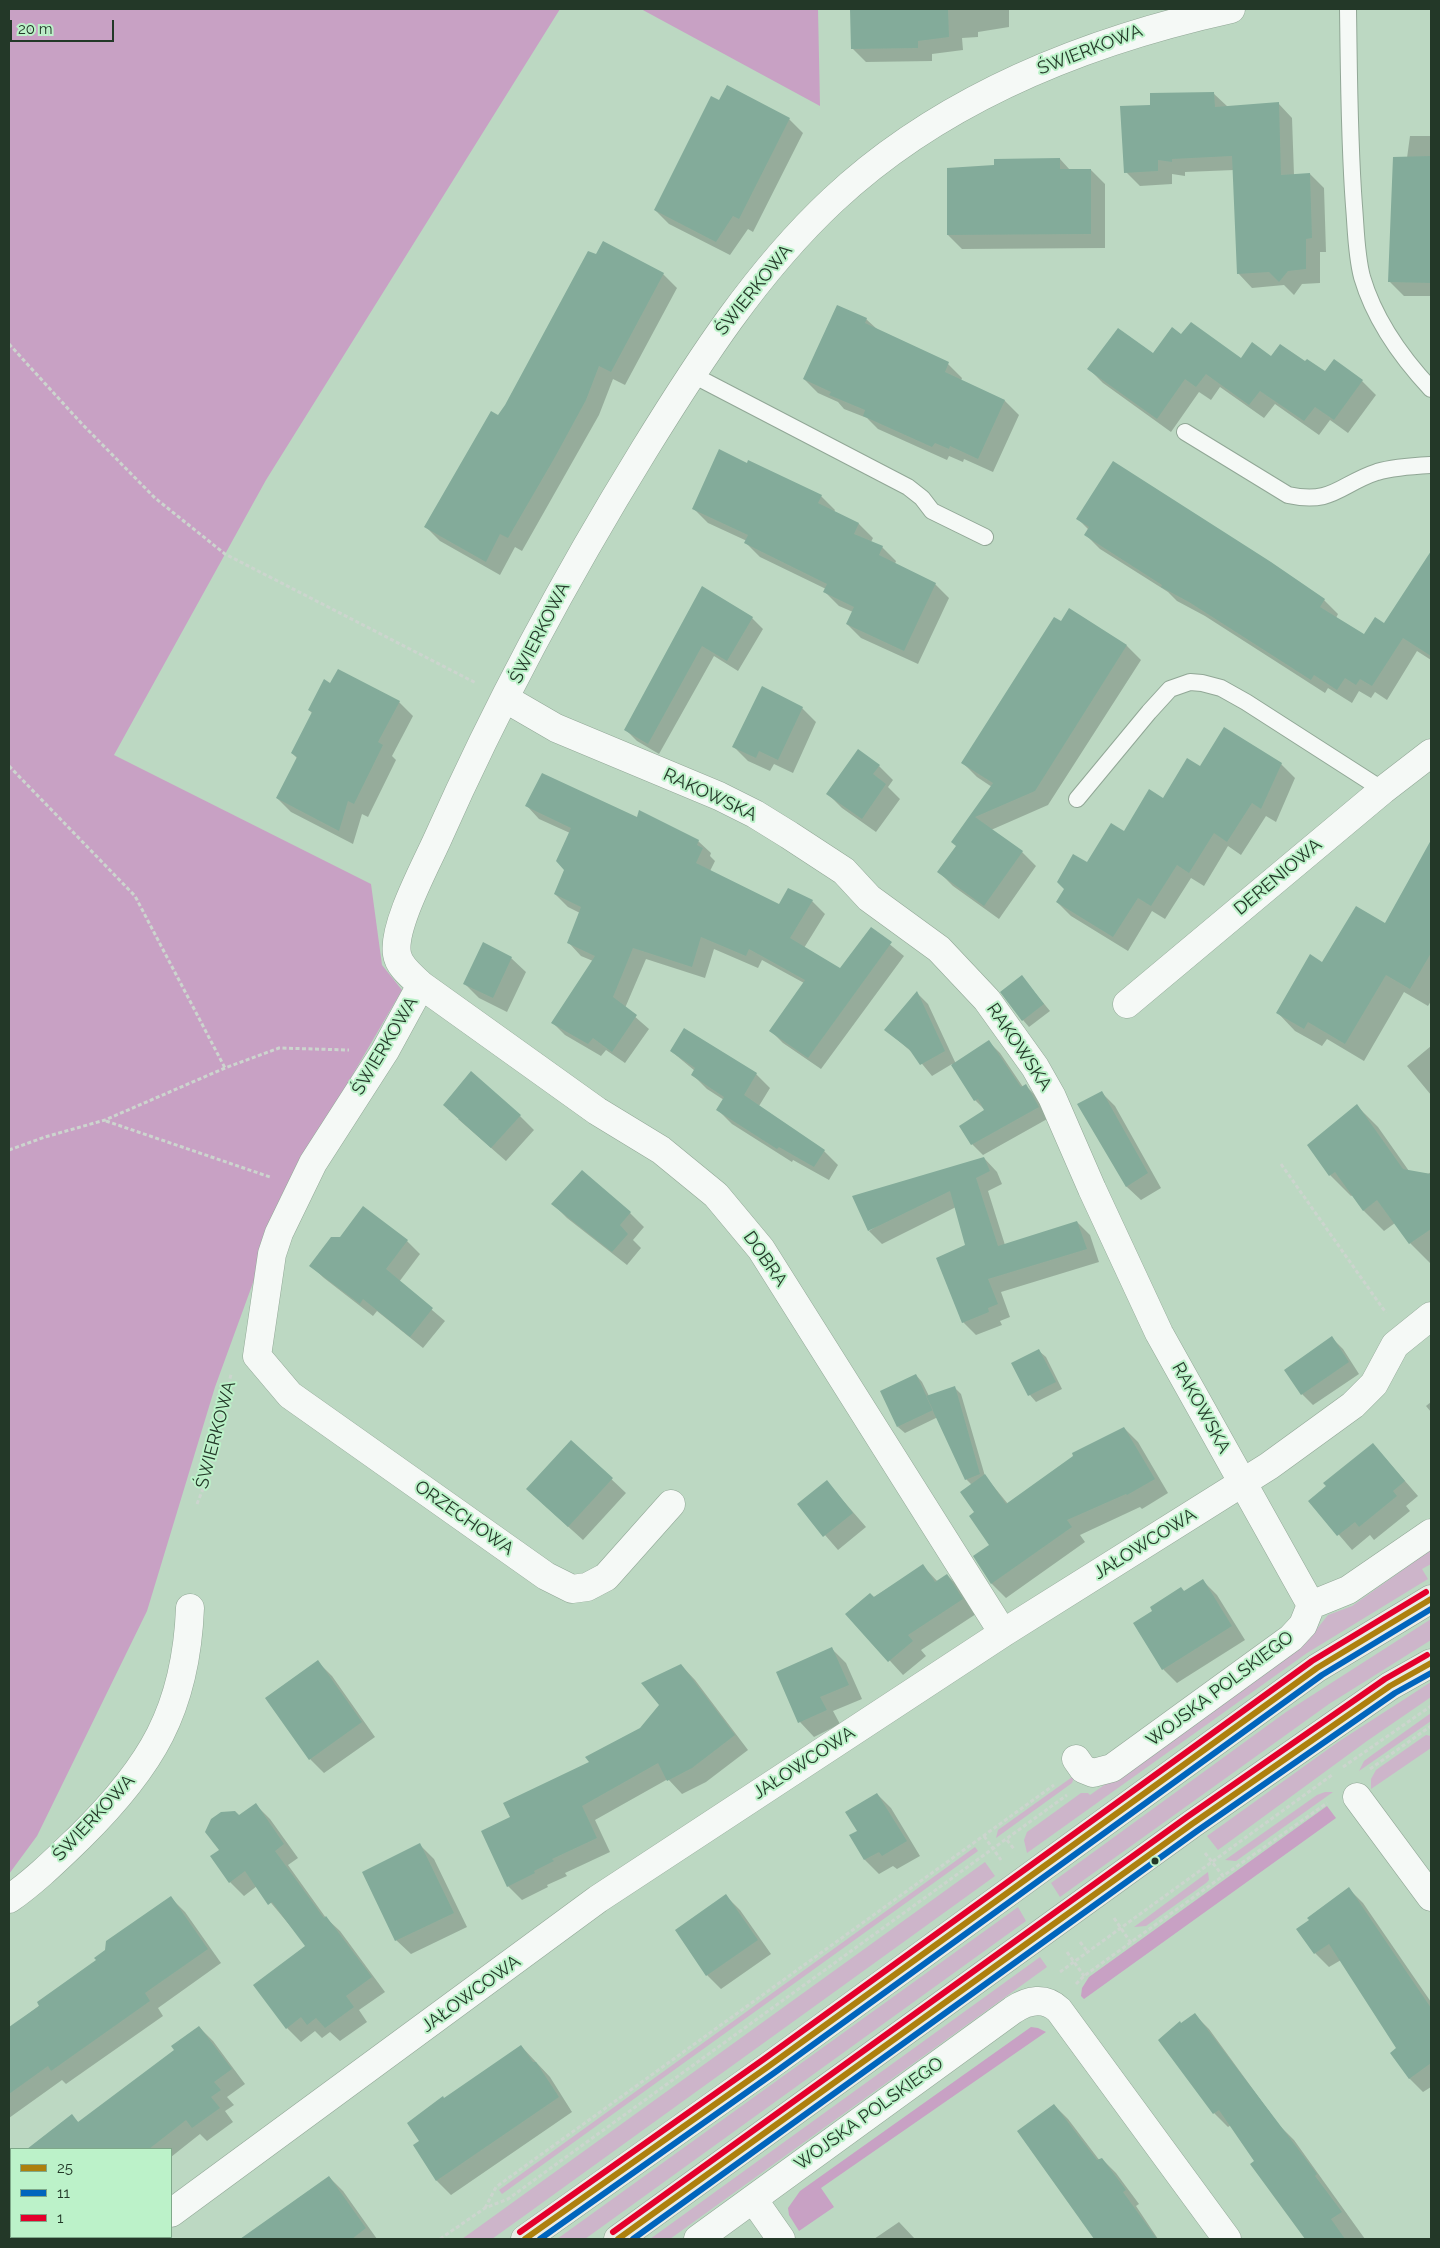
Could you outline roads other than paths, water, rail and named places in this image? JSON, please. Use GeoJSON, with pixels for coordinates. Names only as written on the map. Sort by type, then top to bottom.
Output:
{"type":"FeatureCollection","features":[{"type":"Feature","properties":{"kind":"main road"},"geometry":{"type":"LineString","coordinates":[[525,2239],[769,2066],[1317,1668],[1431,1599]]}},
{"type":"Feature","properties":{"kind":"main road"},"geometry":{"type":"LineString","coordinates":[[618,2239],[1192,1824],[1390,1686],[1431,1663]]}},
{"type":"Feature","properties":{"kind":"street","name":"ŚWIERKOWA"},"geometry":{"type":"LineString","coordinates":[[258,1356],[272,1254],[313,1163],[384,1051],[421,985],[401,965],[397,955],[397,938],[409,903],[467,774],[583,551],[691,374],[727,321],[797,236],[835,198],[891,152],[948,114],[993,89],[1100,44],[1149,28],[1231,9]]}},
{"type":"Feature","properties":{"kind":"street","name":"RAKOWSKA"},"geometry":{"type":"LineString","coordinates":[[506,699],[556,728],[719,796],[755,814],[844,871],[869,898],[939,948],[958,969],[1013,1034],[1044,1082],[1159,1333],[1311,1605]]}},
{"type":"Feature","properties":{"kind":"street","name":"DERENIOWA"},"geometry":{"type":"LineString","coordinates":[[1127,1004],[1383,790],[1431,753]]}},
{"type":"Feature","properties":{"kind":"street","name":"DOBRA"},"geometry":{"type":"LineString","coordinates":[[421,985],[597,1111],[660,1150],[716,1195],[761,1249],[1003,1633]]}},
{"type":"Feature","properties":{"kind":"street","name":"JAŁOWCOWA"},"geometry":{"type":"LineString","coordinates":[[172,2212],[598,1899],[1003,1633],[1244,1483],[1353,1405],[1374,1384],[1395,1345],[1431,1316]]}},
{"type":"Feature","properties":{"kind":"street","name":"ORZECHOWA"},"geometry":{"type":"LineString","coordinates":[[258,1356],[290,1394],[546,1576],[572,1588],[587,1588],[606,1577],[672,1504]]}},
{"type":"Feature","properties":{"kind":"street"},"geometry":{"type":"LineString","coordinates":[[1311,1605],[1348,1590],[1431,1533]]}},
{"type":"Feature","properties":{"kind":"street","name":"WOJSKA POLSKIEGO"},"geometry":{"type":"LineString","coordinates":[[1084,1766],[1099,1774],[1112,1768],[1291,1638],[1303,1625],[1311,1605]]}},
{"type":"Feature","properties":{"kind":"street","name":"ŚWIERKOWA"},"geometry":{"type":"LineString","coordinates":[[9,1900],[34,1881],[116,1802],[144,1764],[159,1739],[172,1708],[189,1636],[190,1608]]}},
{"type":"Feature","properties":{"kind":"street"},"geometry":{"type":"LineString","coordinates":[[1345,1800],[1431,1897]]}},
{"type":"Feature","properties":{"kind":"street","name":"WOJSKA POLSKIEGO"},"geometry":{"type":"LineString","coordinates":[[698,2239],[1013,2010],[1026,2002],[1045,2002],[1059,2010],[1227,2239]]}},
{"type":"Feature","properties":{"kind":"street"},"geometry":{"type":"LineString","coordinates":[[753,2199],[781,2239]]}},
{"type":"Feature","properties":{"kind":"lane"},"geometry":{"type":"LineString","coordinates":[[1348,9],[1350,137],[1357,241],[1362,276],[1377,313],[1387,331],[1431,389]]}},
{"type":"Feature","properties":{"kind":"lane"},"geometry":{"type":"LineString","coordinates":[[691,374],[908,487],[922,498],[932,511],[985,537]]}},
{"type":"Feature","properties":{"kind":"lane"},"geometry":{"type":"LineString","coordinates":[[1186,432],[1288,495],[1307,499],[1324,497],[1376,472],[1431,465]]}},
{"type":"Feature","properties":{"kind":"lane"},"geometry":{"type":"LineString","coordinates":[[1077,799],[1170,689],[1190,682],[1221,688],[1383,790]]}}]}
